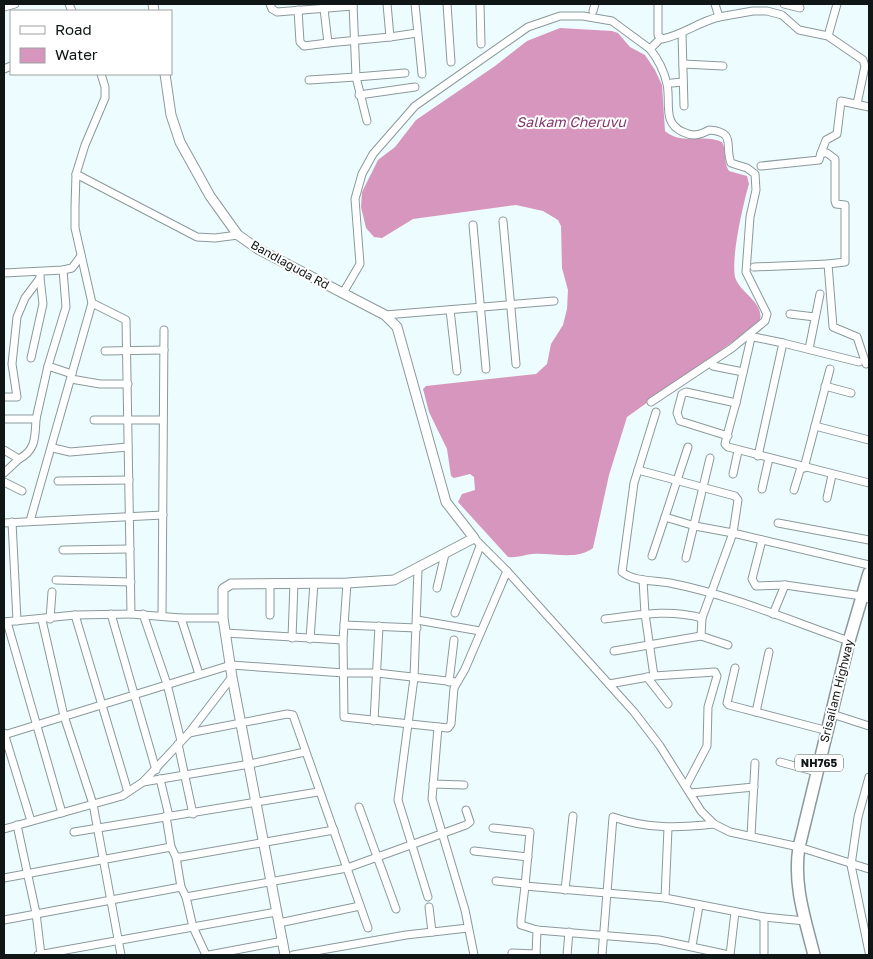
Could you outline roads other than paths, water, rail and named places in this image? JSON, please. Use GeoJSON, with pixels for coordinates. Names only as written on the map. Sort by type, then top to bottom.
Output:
{"type":"FeatureCollection","features":[{"type":"Feature","properties":{"kind":"highway","name":"Srisailam Highway"},"geometry":{"type":"LineString","coordinates":[[814,955],[797,888],[796,867],[799,847],[849,641],[866,598],[869,573]]}},
{"type":"Feature","properties":{"kind":"street"},"geometry":{"type":"LineString","coordinates":[[4,8],[14,4]]}},
{"type":"Feature","properties":{"kind":"street"},"geometry":{"type":"LineString","coordinates":[[270,4],[272,9],[277,12],[353,5],[356,76],[359,95],[367,121]]}},
{"type":"Feature","properties":{"kind":"street"},"geometry":{"type":"LineString","coordinates":[[387,4],[390,37]]}},
{"type":"Feature","properties":{"kind":"street"},"geometry":{"type":"LineString","coordinates":[[415,4],[422,74]]}},
{"type":"Feature","properties":{"kind":"street"},"geometry":{"type":"LineString","coordinates":[[447,4],[451,62]]}},
{"type":"Feature","properties":{"kind":"street"},"geometry":{"type":"LineString","coordinates":[[480,4],[481,44]]}},
{"type":"Feature","properties":{"kind":"street"},"geometry":{"type":"LineString","coordinates":[[592,11],[595,4]]}},
{"type":"Feature","properties":{"kind":"street"},"geometry":{"type":"LineString","coordinates":[[658,4],[660,39]]}},
{"type":"Feature","properties":{"kind":"street"},"geometry":{"type":"LineString","coordinates":[[715,4],[719,17]]}},
{"type":"Feature","properties":{"kind":"street"},"geometry":{"type":"LineString","coordinates":[[782,16],[784,4],[800,8]]}},
{"type":"Feature","properties":{"kind":"street"},"geometry":{"type":"LineString","coordinates":[[828,36],[837,4]]}},
{"type":"Feature","properties":{"kind":"street"},"geometry":{"type":"LineString","coordinates":[[324,9],[328,43]]}},
{"type":"Feature","properties":{"kind":"street"},"geometry":{"type":"LineString","coordinates":[[298,10],[300,44],[304,46],[417,33]]}},
{"type":"Feature","properties":{"kind":"street"},"geometry":{"type":"LineString","coordinates":[[650,49],[660,39],[682,34],[706,20],[760,10],[782,16],[799,30],[828,36],[865,62],[857,104]]}},
{"type":"Feature","properties":{"kind":"street"},"geometry":{"type":"LineString","coordinates":[[343,293],[360,264],[355,199],[362,174],[373,154],[415,106],[528,27],[560,16],[583,16],[612,21],[650,49],[657,59],[668,85],[669,118],[674,127],[690,135],[701,134],[709,130],[725,134],[728,138],[731,163],[747,168],[754,174],[756,190],[750,217],[746,272],[767,314],[765,321],[732,348],[651,402]]}},
{"type":"Feature","properties":{"kind":"street"},"geometry":{"type":"LineString","coordinates":[[682,34],[684,106]]}},
{"type":"Feature","properties":{"kind":"street"},"geometry":{"type":"LineString","coordinates":[[683,64],[723,66]]}},
{"type":"Feature","properties":{"kind":"street"},"geometry":{"type":"LineString","coordinates":[[309,80],[406,73]]}},
{"type":"Feature","properties":{"kind":"street"},"geometry":{"type":"LineString","coordinates":[[30,521],[53,448],[92,303],[75,228],[76,174],[85,145],[105,98],[106,87],[101,75]]}},
{"type":"Feature","properties":{"kind":"street","name":"Bandlaguda Rd"},"geometry":{"type":"LineString","coordinates":[[165,75],[171,115],[180,142],[210,196],[238,235],[258,249],[385,315]]}},
{"type":"Feature","properties":{"kind":"street"},"geometry":{"type":"LineString","coordinates":[[672,83],[683,82]]}},
{"type":"Feature","properties":{"kind":"street"},"geometry":{"type":"LineString","coordinates":[[359,95],[415,87]]}},
{"type":"Feature","properties":{"kind":"street"},"geometry":{"type":"LineString","coordinates":[[761,166],[819,160],[826,140],[837,134],[841,101],[869,107]]}},
{"type":"Feature","properties":{"kind":"street"},"geometry":{"type":"LineString","coordinates":[[754,267],[846,262],[845,206],[835,203],[835,159],[827,153],[822,153]]}},
{"type":"Feature","properties":{"kind":"street"},"geometry":{"type":"LineString","coordinates":[[76,174],[197,236],[215,238],[238,235]]}},
{"type":"Feature","properties":{"kind":"street"},"geometry":{"type":"LineString","coordinates":[[503,221],[516,364]]}},
{"type":"Feature","properties":{"kind":"street"},"geometry":{"type":"LineString","coordinates":[[472,225],[486,369]]}},
{"type":"Feature","properties":{"kind":"street"},"geometry":{"type":"LineString","coordinates":[[4,273],[40,275],[63,270],[72,268],[81,256]]}},
{"type":"Feature","properties":{"kind":"street"},"geometry":{"type":"LineString","coordinates":[[828,264],[833,327],[857,337],[866,364],[869,363]]}},
{"type":"Feature","properties":{"kind":"street"},"geometry":{"type":"LineString","coordinates":[[4,473],[32,449],[36,419],[48,366],[66,307],[63,270]]}},
{"type":"Feature","properties":{"kind":"street"},"geometry":{"type":"LineString","coordinates":[[31,358],[43,304],[40,275]]}},
{"type":"Feature","properties":{"kind":"street"},"geometry":{"type":"LineString","coordinates":[[4,397],[17,397],[12,364],[17,317],[25,298],[40,275]]}},
{"type":"Feature","properties":{"kind":"street"},"geometry":{"type":"LineString","coordinates":[[808,350],[820,294]]}},
{"type":"Feature","properties":{"kind":"street"},"geometry":{"type":"LineString","coordinates":[[385,315],[554,301]]}},
{"type":"Feature","properties":{"kind":"street"},"geometry":{"type":"LineString","coordinates":[[92,303],[126,320],[131,614]]}},
{"type":"Feature","properties":{"kind":"street"},"geometry":{"type":"LineString","coordinates":[[450,310],[457,371]]}},
{"type":"Feature","properties":{"kind":"street"},"geometry":{"type":"LineString","coordinates":[[790,314],[815,317]]}},
{"type":"Feature","properties":{"kind":"street"},"geometry":{"type":"LineString","coordinates":[[385,315],[397,327],[404,346],[446,502],[480,546],[507,571],[609,684],[660,746],[701,811],[714,824],[730,832],[799,847],[851,865],[869,869]]}},
{"type":"Feature","properties":{"kind":"street"},"geometry":{"type":"LineString","coordinates":[[162,616],[164,330]]}},
{"type":"Feature","properties":{"kind":"street"},"geometry":{"type":"LineString","coordinates":[[859,362],[782,343],[751,338],[726,446],[802,468],[869,483]]}},
{"type":"Feature","properties":{"kind":"street"},"geometry":{"type":"LineString","coordinates":[[758,456],[782,343]]}},
{"type":"Feature","properties":{"kind":"street"},"geometry":{"type":"LineString","coordinates":[[105,351],[164,350]]}},
{"type":"Feature","properties":{"kind":"street"},"geometry":{"type":"LineString","coordinates":[[48,366],[72,376],[100,384],[128,384]]}},
{"type":"Feature","properties":{"kind":"street"},"geometry":{"type":"LineString","coordinates":[[713,366],[743,372]]}},
{"type":"Feature","properties":{"kind":"street"},"geometry":{"type":"LineString","coordinates":[[794,490],[815,426],[830,369]]}},
{"type":"Feature","properties":{"kind":"street"},"geometry":{"type":"LineString","coordinates":[[825,386],[851,393]]}},
{"type":"Feature","properties":{"kind":"street"},"geometry":{"type":"LineString","coordinates":[[728,436],[680,421],[677,413],[680,399],[682,394],[686,392],[736,403]]}},
{"type":"Feature","properties":{"kind":"street"},"geometry":{"type":"LineString","coordinates":[[656,412],[634,483],[621,570],[625,575],[710,593],[849,641]]}},
{"type":"Feature","properties":{"kind":"street"},"geometry":{"type":"LineString","coordinates":[[4,420],[36,419]]}},
{"type":"Feature","properties":{"kind":"street"},"geometry":{"type":"LineString","coordinates":[[94,420],[163,420]]}},
{"type":"Feature","properties":{"kind":"street"},"geometry":{"type":"LineString","coordinates":[[815,426],[869,440]]}},
{"type":"Feature","properties":{"kind":"street"},"geometry":{"type":"LineString","coordinates":[[53,448],[70,452],[128,447]]}},
{"type":"Feature","properties":{"kind":"street"},"geometry":{"type":"LineString","coordinates":[[652,556],[688,447]]}},
{"type":"Feature","properties":{"kind":"street"},"geometry":{"type":"LineString","coordinates":[[4,450],[19,459]]}},
{"type":"Feature","properties":{"kind":"street"},"geometry":{"type":"LineString","coordinates":[[733,474],[738,451]]}},
{"type":"Feature","properties":{"kind":"street"},"geometry":{"type":"LineString","coordinates":[[686,558],[710,458]]}},
{"type":"Feature","properties":{"kind":"street"},"geometry":{"type":"LineString","coordinates":[[762,489],[769,458]]}},
{"type":"Feature","properties":{"kind":"street"},"geometry":{"type":"LineString","coordinates":[[638,470],[737,498],[739,502],[733,533],[702,618],[701,636]]}},
{"type":"Feature","properties":{"kind":"street"},"geometry":{"type":"LineString","coordinates":[[827,498],[832,475]]}},
{"type":"Feature","properties":{"kind":"street"},"geometry":{"type":"LineString","coordinates":[[58,481],[130,480]]}},
{"type":"Feature","properties":{"kind":"street"},"geometry":{"type":"LineString","coordinates":[[4,482],[22,491]]}},
{"type":"Feature","properties":{"kind":"street"},"geometry":{"type":"LineString","coordinates":[[4,523],[163,515]]}},
{"type":"Feature","properties":{"kind":"street"},"geometry":{"type":"LineString","coordinates":[[665,517],[695,526],[733,533],[869,566]]}},
{"type":"Feature","properties":{"kind":"street"},"geometry":{"type":"LineString","coordinates":[[12,522],[17,621]]}},
{"type":"Feature","properties":{"kind":"street"},"geometry":{"type":"LineString","coordinates":[[778,523],[869,540]]}},
{"type":"Feature","properties":{"kind":"street"},"geometry":{"type":"LineString","coordinates":[[286,955],[276,912],[266,843],[232,677],[223,618],[222,595],[225,586],[394,580],[474,538]]}},
{"type":"Feature","properties":{"kind":"street"},"geometry":{"type":"LineString","coordinates":[[762,540],[752,576],[754,584],[785,585],[866,598]]}},
{"type":"Feature","properties":{"kind":"street"},"geometry":{"type":"LineString","coordinates":[[455,613],[480,546]]}},
{"type":"Feature","properties":{"kind":"street"},"geometry":{"type":"LineString","coordinates":[[62,550],[130,549]]}},
{"type":"Feature","properties":{"kind":"street"},"geometry":{"type":"LineString","coordinates":[[437,588],[445,554]]}},
{"type":"Feature","properties":{"kind":"street"},"geometry":{"type":"LineString","coordinates":[[418,569],[414,678],[398,800],[428,898]]}},
{"type":"Feature","properties":{"kind":"street"},"geometry":{"type":"LineString","coordinates":[[31,821],[4,734],[231,664],[344,674],[377,673],[452,682],[461,677],[507,571]]}},
{"type":"Feature","properties":{"kind":"street"},"geometry":{"type":"LineString","coordinates":[[56,580],[130,582]]}},
{"type":"Feature","properties":{"kind":"street"},"geometry":{"type":"LineString","coordinates":[[643,580],[644,614],[650,644],[651,676],[668,704]]}},
{"type":"Feature","properties":{"kind":"street"},"geometry":{"type":"LineString","coordinates":[[270,583],[270,615]]}},
{"type":"Feature","properties":{"kind":"street"},"geometry":{"type":"LineString","coordinates":[[292,638],[294,583]]}},
{"type":"Feature","properties":{"kind":"street"},"geometry":{"type":"LineString","coordinates":[[310,639],[314,583]]}},
{"type":"Feature","properties":{"kind":"street"},"geometry":{"type":"LineString","coordinates":[[347,583],[343,640],[344,717],[409,725],[450,726],[454,640]]}},
{"type":"Feature","properties":{"kind":"street"},"geometry":{"type":"LineString","coordinates":[[773,614],[785,585]]}},
{"type":"Feature","properties":{"kind":"street"},"geometry":{"type":"LineString","coordinates":[[52,592],[46,619],[64,716],[93,804],[121,955]]}},
{"type":"Feature","properties":{"kind":"street"},"geometry":{"type":"LineString","coordinates":[[605,619],[682,612],[702,618]]}},
{"type":"Feature","properties":{"kind":"street"},"geometry":{"type":"LineString","coordinates":[[111,614],[156,770]]}},
{"type":"Feature","properties":{"kind":"street"},"geometry":{"type":"LineString","coordinates":[[62,813],[5,622],[111,614],[223,618]]}},
{"type":"Feature","properties":{"kind":"street"},"geometry":{"type":"LineString","coordinates":[[143,614],[167,684],[193,814]]}},
{"type":"Feature","properties":{"kind":"street"},"geometry":{"type":"LineString","coordinates":[[75,616],[128,792]]}},
{"type":"Feature","properties":{"kind":"street"},"geometry":{"type":"LineString","coordinates":[[181,618],[199,674]]}},
{"type":"Feature","properties":{"kind":"street"},"geometry":{"type":"LineString","coordinates":[[344,625],[417,624],[480,631]]}},
{"type":"Feature","properties":{"kind":"street"},"geometry":{"type":"LineString","coordinates":[[374,722],[379,626]]}},
{"type":"Feature","properties":{"kind":"street"},"geometry":{"type":"LineString","coordinates":[[225,633],[343,640]]}},
{"type":"Feature","properties":{"kind":"street"},"geometry":{"type":"LineString","coordinates":[[614,651],[701,636],[728,645]]}},
{"type":"Feature","properties":{"kind":"street"},"geometry":{"type":"LineString","coordinates":[[756,712],[769,652]]}},
{"type":"Feature","properties":{"kind":"street"},"geometry":{"type":"LineString","coordinates":[[735,668],[728,705],[828,731]]}},
{"type":"Feature","properties":{"kind":"street"},"geometry":{"type":"LineString","coordinates":[[609,684],[651,676],[712,671],[717,676],[708,707],[707,746],[686,786]]}},
{"type":"Feature","properties":{"kind":"street"},"geometry":{"type":"LineString","coordinates":[[4,829],[122,796],[143,782],[189,733],[232,677]]}},
{"type":"Feature","properties":{"kind":"street"},"geometry":{"type":"LineString","coordinates":[[189,733],[291,714],[368,928]]}},
{"type":"Feature","properties":{"kind":"street"},"geometry":{"type":"LineString","coordinates":[[832,714],[869,726]]}},
{"type":"Feature","properties":{"kind":"street"},"geometry":{"type":"LineString","coordinates":[[438,727],[433,804],[474,955]]}},
{"type":"Feature","properties":{"kind":"street"},"geometry":{"type":"LineString","coordinates":[[143,782],[250,764],[305,752]]}},
{"type":"Feature","properties":{"kind":"street"},"geometry":{"type":"LineString","coordinates":[[780,762],[817,772]]}},
{"type":"Feature","properties":{"kind":"street"},"geometry":{"type":"LineString","coordinates":[[751,836],[755,763]]}},
{"type":"Feature","properties":{"kind":"street"},"geometry":{"type":"LineString","coordinates":[[869,777],[858,817],[851,865],[869,952]]}},
{"type":"Feature","properties":{"kind":"street"},"geometry":{"type":"LineString","coordinates":[[160,779],[168,816],[171,847],[176,857],[181,887],[186,897],[193,927],[207,955],[282,941]]}},
{"type":"Feature","properties":{"kind":"street"},"geometry":{"type":"LineString","coordinates":[[433,784],[464,785]]}},
{"type":"Feature","properties":{"kind":"street"},"geometry":{"type":"LineString","coordinates":[[691,794],[754,787]]}},
{"type":"Feature","properties":{"kind":"street"},"geometry":{"type":"LineString","coordinates":[[74,832],[318,792]]}},
{"type":"Feature","properties":{"kind":"street"},"geometry":{"type":"LineString","coordinates":[[359,807],[396,909]]}},
{"type":"Feature","properties":{"kind":"street"},"geometry":{"type":"LineString","coordinates":[[186,897],[347,868],[411,846],[469,823],[470,820],[466,810]]}},
{"type":"Feature","properties":{"kind":"street"},"geometry":{"type":"LineString","coordinates":[[565,890],[573,816]]}},
{"type":"Feature","properties":{"kind":"street"},"geometry":{"type":"LineString","coordinates":[[602,955],[612,817],[641,826],[668,828],[714,824]]}},
{"type":"Feature","properties":{"kind":"street"},"geometry":{"type":"LineString","coordinates":[[17,825],[36,914],[40,955],[276,912]]}},
{"type":"Feature","properties":{"kind":"street"},"geometry":{"type":"LineString","coordinates":[[493,828],[530,832],[521,925],[537,930],[659,940],[730,955],[735,912]]}},
{"type":"Feature","properties":{"kind":"street"},"geometry":{"type":"LineString","coordinates":[[665,898],[668,828]]}},
{"type":"Feature","properties":{"kind":"street"},"geometry":{"type":"LineString","coordinates":[[176,857],[334,830]]}},
{"type":"Feature","properties":{"kind":"street"},"geometry":{"type":"LineString","coordinates":[[4,878],[171,847]]}},
{"type":"Feature","properties":{"kind":"street"},"geometry":{"type":"LineString","coordinates":[[474,851],[528,857]]}},
{"type":"Feature","properties":{"kind":"street"},"geometry":{"type":"LineString","coordinates":[[496,881],[565,890],[665,898],[764,917],[806,921]]}},
{"type":"Feature","properties":{"kind":"street"},"geometry":{"type":"LineString","coordinates":[[4,920],[181,887]]}},
{"type":"Feature","properties":{"kind":"street"},"geometry":{"type":"LineString","coordinates":[[279,923],[360,906]]}},
{"type":"Feature","properties":{"kind":"street"},"geometry":{"type":"LineString","coordinates":[[692,946],[699,906]]}},
{"type":"Feature","properties":{"kind":"street"},"geometry":{"type":"LineString","coordinates":[[429,908],[432,932]]}},
{"type":"Feature","properties":{"kind":"street"},"geometry":{"type":"LineString","coordinates":[[764,917],[764,955]]}},
{"type":"Feature","properties":{"kind":"street"},"geometry":{"type":"LineString","coordinates":[[293,955],[432,932],[468,928]]}},
{"type":"Feature","properties":{"kind":"street"},"geometry":{"type":"LineString","coordinates":[[512,952],[536,954],[537,930]]}},
{"type":"Feature","properties":{"kind":"street"},"geometry":{"type":"LineString","coordinates":[[567,955],[569,932]]}},
{"type":"Feature","properties":{"kind":"water","name":"Salkam Cheruvu"},"geometry":{"type":"Polygon","coordinates":[[[560,28],[618,33],[630,47],[645,55],[655,70],[662,85],[665,131],[679,138],[708,139],[722,142],[729,171],[747,176],[749,184],[736,244],[734,268],[738,283],[756,304],[760,316],[759,323],[627,417],[609,475],[593,548],[586,552],[571,555],[532,554],[508,557],[458,502],[462,494],[475,490],[474,477],[470,474],[454,478],[451,476],[447,449],[429,412],[423,389],[426,386],[536,374],[547,364],[551,344],[563,325],[567,309],[568,290],[562,268],[561,226],[558,220],[543,211],[516,205],[413,219],[382,238],[374,237],[366,228],[361,207],[362,192],[378,160],[395,147],[416,120],[495,66],[527,41],[560,28]]]}}]}
